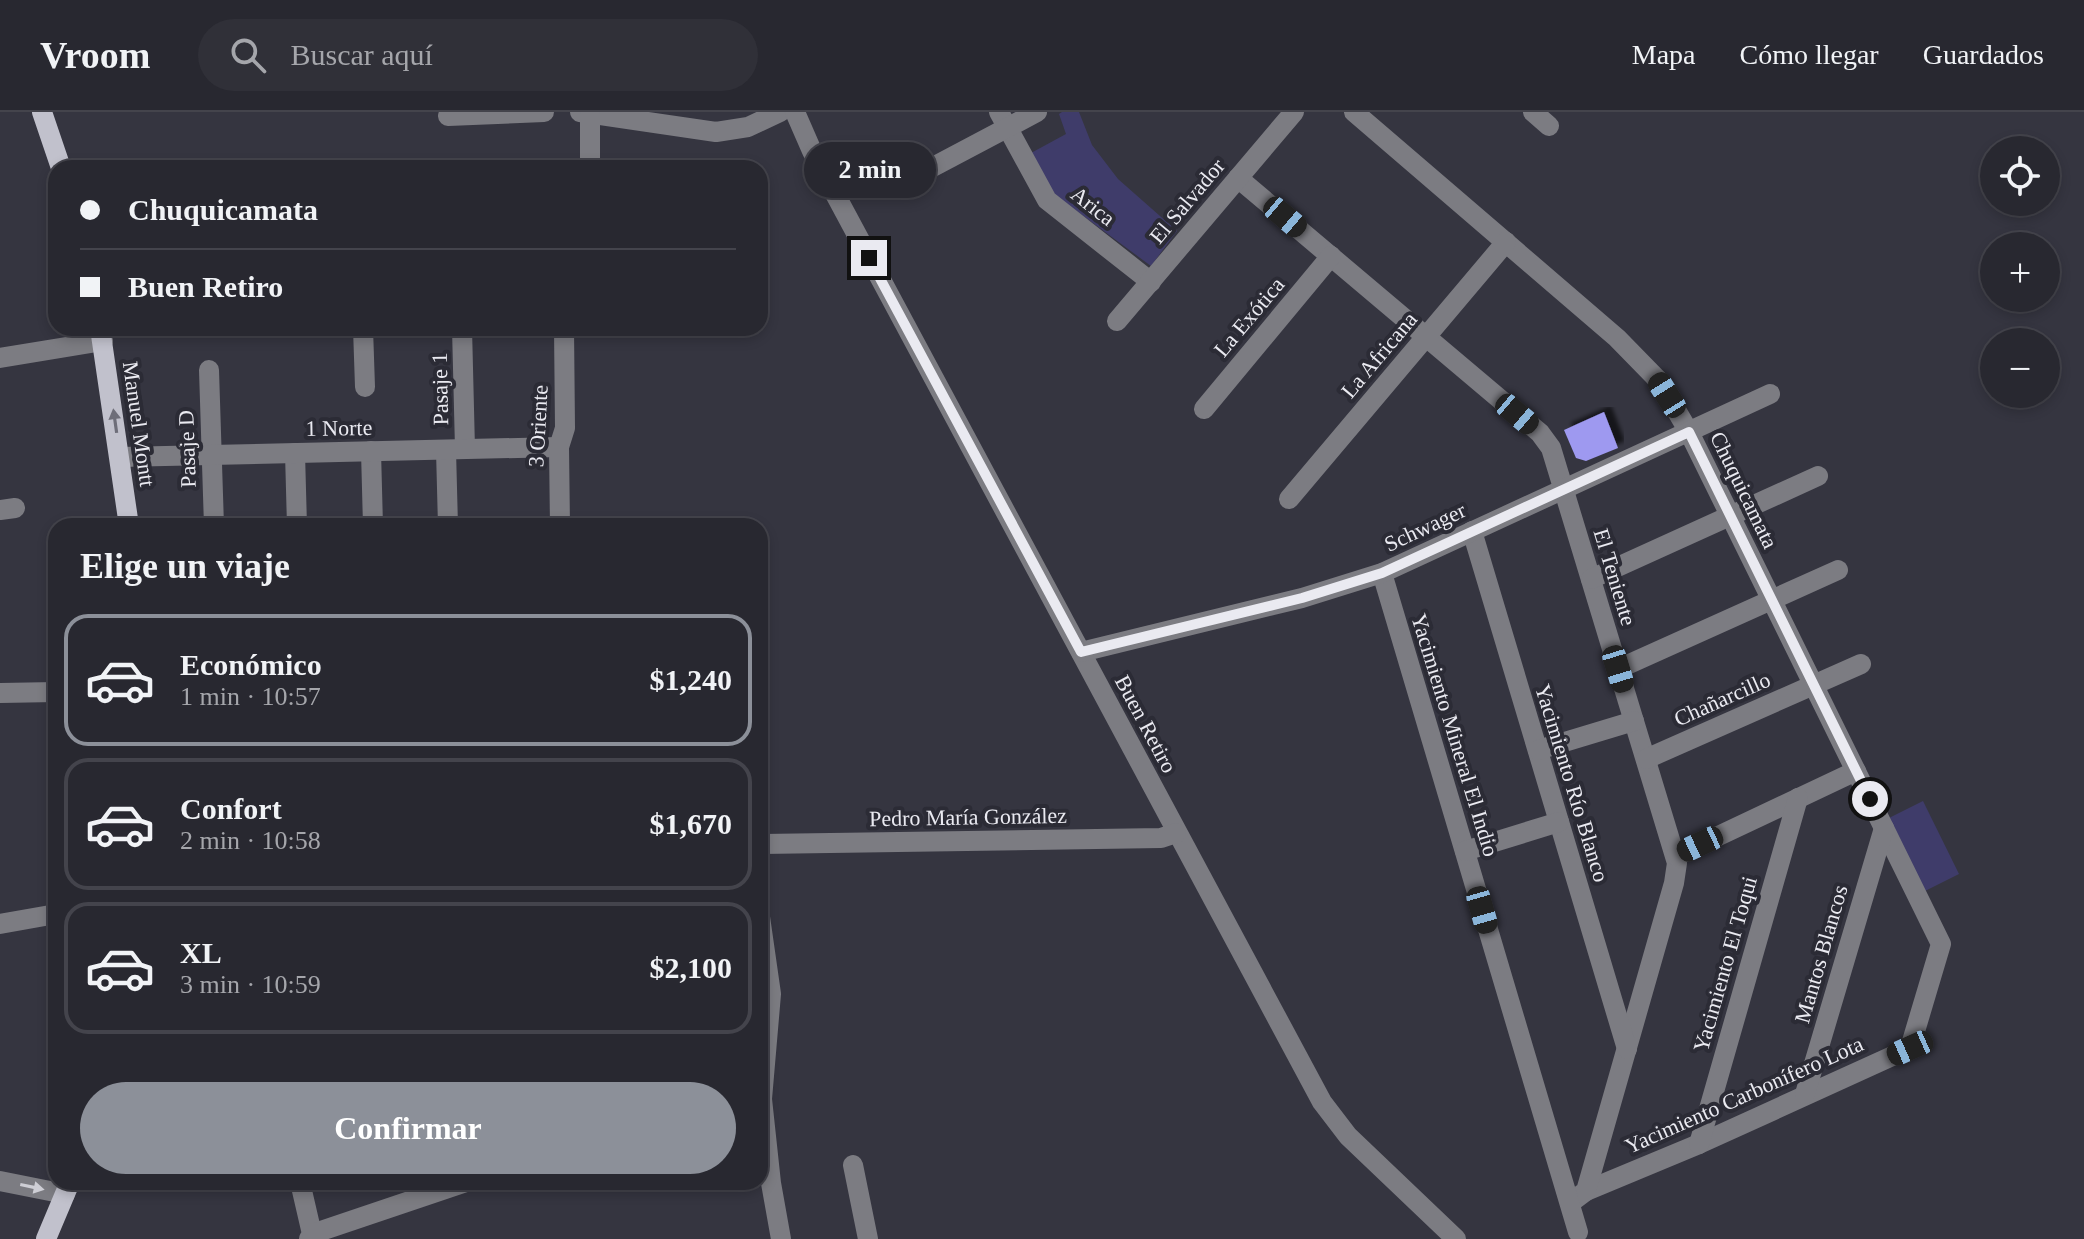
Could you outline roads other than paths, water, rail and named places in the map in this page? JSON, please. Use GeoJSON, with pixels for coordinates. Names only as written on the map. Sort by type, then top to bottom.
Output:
{"type":"FeatureCollection","features":[{"type":"Feature","properties":{"kind":"main road"},"geometry":{"type":"LineString","coordinates":[[42,112],[58,160]]}},
{"type":"Feature","properties":{"kind":"main road","name":"Manuel Montt"},"geometry":{"type":"LineString","coordinates":[[101,336],[128,518]]}},
{"type":"Feature","properties":{"kind":"main road"},"geometry":{"type":"LineString","coordinates":[[46,1239],[66,1190]]}},
{"type":"Feature","properties":{"kind":"street"},"geometry":{"type":"LineString","coordinates":[[448,116],[544,112]]}},
{"type":"Feature","properties":{"kind":"street"},"geometry":{"type":"LineString","coordinates":[[589,160],[585,113],[716,132],[738,131],[780,112]]}},
{"type":"Feature","properties":{"kind":"street","name":"Buen Retiro"},"geometry":{"type":"LineString","coordinates":[[795,112],[812,151],[1289,1044],[1328,1111],[1355,1144],[1456,1239]]}},
{"type":"Feature","properties":{"kind":"street"},"geometry":{"type":"LineString","coordinates":[[931,168],[1003,120],[1037,112]]}},
{"type":"Feature","properties":{"kind":"street","name":"El Salvador"},"geometry":{"type":"LineString","coordinates":[[1117,321],[1294,112]]}},
{"type":"Feature","properties":{"kind":"street","name":"Chuquicamata"},"geometry":{"type":"LineString","coordinates":[[1354,112],[1607,328],[1659,381],[1689,432],[1941,944]]}},
{"type":"Feature","properties":{"kind":"street"},"geometry":{"type":"LineString","coordinates":[[1533,112],[1549,126]]}},
{"type":"Feature","properties":{"kind":"street","name":"Arica"},"geometry":{"type":"LineString","coordinates":[[1003,120],[1047,200],[1151,282]]}},
{"type":"Feature","properties":{"kind":"street","name":"El Teniente"},"geometry":{"type":"LineString","coordinates":[[1238,178],[1540,433],[1551,448],[1676,856],[1674,883],[1627,1049],[1578,1197]]}},
{"type":"Feature","properties":{"kind":"street","name":"La Africana"},"geometry":{"type":"LineString","coordinates":[[1289,499],[1506,242]]}},
{"type":"Feature","properties":{"kind":"street","name":"La Exótica"},"geometry":{"type":"LineString","coordinates":[[1204,409],[1331,256]]}},
{"type":"Feature","properties":{"kind":"street"},"geometry":{"type":"LineString","coordinates":[[0,358],[97,336]]}},
{"type":"Feature","properties":{"kind":"street"},"geometry":{"type":"LineString","coordinates":[[363,336],[365,387]]}},
{"type":"Feature","properties":{"kind":"street","name":"Pasaje 1"},"geometry":{"type":"LineString","coordinates":[[449,518],[462,336]]}},
{"type":"Feature","properties":{"kind":"street","name":"3 Oriente"},"geometry":{"type":"LineString","coordinates":[[560,518],[559,447],[565,428],[564,336]]}},
{"type":"Feature","properties":{"kind":"street","name":"Pasaje D"},"geometry":{"type":"LineString","coordinates":[[209,370],[214,518]]}},
{"type":"Feature","properties":{"kind":"street","name":"Schwager"},"geometry":{"type":"LineString","coordinates":[[1081,652],[1302,598],[1382,573],[1770,394]]}},
{"type":"Feature","properties":{"kind":"street","name":"1 Norte"},"geometry":{"type":"LineString","coordinates":[[120,457],[559,447]]}},
{"type":"Feature","properties":{"kind":"street"},"geometry":{"type":"LineString","coordinates":[[371,451],[373,518]]}},
{"type":"Feature","properties":{"kind":"street"},"geometry":{"type":"LineString","coordinates":[[295,453],[297,518]]}},
{"type":"Feature","properties":{"kind":"street"},"geometry":{"type":"LineString","coordinates":[[1591,579],[1818,476]]}},
{"type":"Feature","properties":{"kind":"street","name":"Yacimiento Río Blanco"},"geometry":{"type":"LineString","coordinates":[[1472,531],[1627,1049]]}},
{"type":"Feature","properties":{"kind":"street"},"geometry":{"type":"LineString","coordinates":[[1618,669],[1838,570]]}},
{"type":"Feature","properties":{"kind":"street","name":"Yacimiento Mineral El Indio"},"geometry":{"type":"LineString","coordinates":[[1382,573],[1465,851],[1578,1197],[1578,1232]]}},
{"type":"Feature","properties":{"kind":"street","name":"Chañarcillo"},"geometry":{"type":"LineString","coordinates":[[1646,759],[1861,664]]}},
{"type":"Feature","properties":{"kind":"street"},"geometry":{"type":"LineString","coordinates":[[0,693],[48,692]]}},
{"type":"Feature","properties":{"kind":"street"},"geometry":{"type":"LineString","coordinates":[[1538,750],[1634,721]]}},
{"type":"Feature","properties":{"kind":"street"},"geometry":{"type":"LineString","coordinates":[[1676,856],[1856,771]]}},
{"type":"Feature","properties":{"kind":"street","name":"Yacimiento El Toqui"},"geometry":{"type":"LineString","coordinates":[[1699,1144],[1798,798]]}},
{"type":"Feature","properties":{"kind":"street"},"geometry":{"type":"LineString","coordinates":[[1465,851],[1559,822]]}},
{"type":"Feature","properties":{"kind":"street","name":"Mantos Blancos"},"geometry":{"type":"LineString","coordinates":[[1805,1094],[1884,828]]}},
{"type":"Feature","properties":{"kind":"street","name":"Pedro María González"},"geometry":{"type":"LineString","coordinates":[[768,844],[1161,838],[1176,833]]}},
{"type":"Feature","properties":{"kind":"street"},"geometry":{"type":"LineString","coordinates":[[0,924],[48,915]]}},
{"type":"Feature","properties":{"kind":"street","name":"Yacimiento Carbonífero Lota"},"geometry":{"type":"LineString","coordinates":[[1578,1197],[1910,1048],[1941,944]]}},
{"type":"Feature","properties":{"kind":"street"},"geometry":{"type":"LineString","coordinates":[[768,973],[771,994],[768,1029]]}},
{"type":"Feature","properties":{"kind":"street"},"geometry":{"type":"LineString","coordinates":[[768,1155],[781,1239]]}},
{"type":"Feature","properties":{"kind":"street"},"geometry":{"type":"LineString","coordinates":[[853,1165],[868,1239]]}},
{"type":"Feature","properties":{"kind":"street"},"geometry":{"type":"LineString","coordinates":[[0,1181],[48,1186]]}},
{"type":"Feature","properties":{"kind":"street"},"geometry":{"type":"LineString","coordinates":[[301,1190],[310,1236],[443,1190]]}}]}
